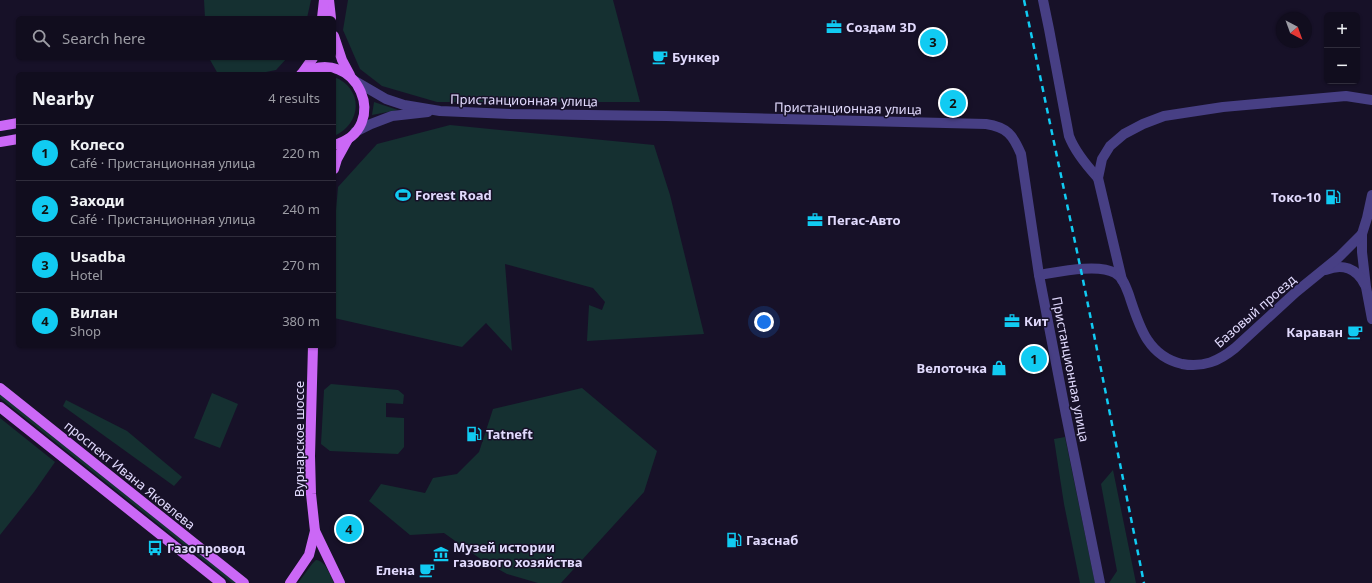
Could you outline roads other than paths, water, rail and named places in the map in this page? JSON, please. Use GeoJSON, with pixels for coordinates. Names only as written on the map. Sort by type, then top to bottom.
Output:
{"type":"FeatureCollection","features":[{"type":"Feature","properties":{"kind":"main road"},"geometry":{"type":"LineString","coordinates":[[322,16],[324,0]]}},
{"type":"Feature","properties":{"kind":"main road"},"geometry":{"type":"LineString","coordinates":[[329,0],[331,16]]}},
{"type":"Feature","properties":{"kind":"main road"},"geometry":{"type":"LineString","coordinates":[[336,42],[342,60],[361,91],[365,102],[365,114],[362,123],[351,136],[336,162]]}},
{"type":"Feature","properties":{"kind":"main road"},"geometry":{"type":"LineString","coordinates":[[302,72],[312,60]]}},
{"type":"Feature","properties":{"kind":"main road"},"geometry":{"type":"LineString","coordinates":[[305,72],[323,66],[342,71],[353,79]]}},
{"type":"Feature","properties":{"kind":"main road"},"geometry":{"type":"LineString","coordinates":[[0,126],[16,123]]}},
{"type":"Feature","properties":{"kind":"main road"},"geometry":{"type":"LineString","coordinates":[[336,144],[351,136]]}},
{"type":"Feature","properties":{"kind":"main road"},"geometry":{"type":"LineString","coordinates":[[0,142],[16,139]]}},
{"type":"Feature","properties":{"kind":"main road","name":"Вурнарское шоссе"},"geometry":{"type":"LineString","coordinates":[[313,348],[310,456],[315,531]]}},
{"type":"Feature","properties":{"kind":"main road","name":"проспект Ивана Яковлева"},"geometry":{"type":"LineString","coordinates":[[0,388],[244,583]]}},
{"type":"Feature","properties":{"kind":"main road","name":"проспект Ивана Яковлева"},"geometry":{"type":"LineString","coordinates":[[0,406],[221,583]]}},
{"type":"Feature","properties":{"kind":"main road"},"geometry":{"type":"LineString","coordinates":[[290,583],[309,555],[315,531]]}},
{"type":"Feature","properties":{"kind":"main road"},"geometry":{"type":"LineString","coordinates":[[315,531],[340,583]]}},
{"type":"Feature","properties":{"kind":"street"},"geometry":{"type":"LineString","coordinates":[[1043,0],[1050,29],[1069,136],[1072,144],[1083,160],[1098,178]]}},
{"type":"Feature","properties":{"kind":"street","name":"Пристанционная улица"},"geometry":{"type":"LineString","coordinates":[[353,79],[386,100],[404,105],[440,111],[510,114],[666,116],[986,124],[998,126],[1010,134],[1016,142],[1021,154],[1039,275],[1100,583]]}},
{"type":"Feature","properties":{"kind":"street"},"geometry":{"type":"LineString","coordinates":[[1122,280],[1098,178],[1102,160],[1110,146],[1124,134],[1142,124],[1164,116],[1223,107],[1338,96],[1372,100]]}},
{"type":"Feature","properties":{"kind":"street","name":"Пристанционная улица"},"geometry":{"type":"LineString","coordinates":[[351,136],[371,124],[392,116],[440,111]]}},
{"type":"Feature","properties":{"kind":"street","name":"Базовый проезд"},"geometry":{"type":"LineString","coordinates":[[1372,195],[1368,218],[1362,234],[1362,252],[1366,287],[1372,319]]}},
{"type":"Feature","properties":{"kind":"street","name":"Базовый проезд"},"geometry":{"type":"LineString","coordinates":[[1107,269],[1115,273],[1127,288],[1139,326],[1146,340],[1155,349],[1177,362],[1192,366],[1203,365],[1226,356],[1296,292],[1339,257],[1362,234]]}},
{"type":"Feature","properties":{"kind":"street"},"geometry":{"type":"LineString","coordinates":[[1039,275],[1096,268],[1107,269],[1118,263]]}},
{"type":"Feature","properties":{"kind":"street","name":"Базовый проезд"},"geometry":{"type":"LineString","coordinates":[[1322,271],[1331,268],[1347,267],[1358,274],[1366,287]]}},
{"type":"Feature","properties":{"kind":"railway"},"geometry":{"type":"LineString","coordinates":[[1024,0],[1083,280],[1144,583]]}},
{"type":"Feature","properties":{"kind":"place","name":"Создам 3D"},"geometry":{"type":"Point","coordinates":[834,27]}},
{"type":"Feature","properties":{"kind":"place","name":"Usadba"},"geometry":{"type":"Point","coordinates":[933,42]}},
{"type":"Feature","properties":{"kind":"place","name":"Бункер"},"geometry":{"type":"Point","coordinates":[660,57]}},
{"type":"Feature","properties":{"kind":"place","name":"Заходи"},"geometry":{"type":"Point","coordinates":[953,103]}},
{"type":"Feature","properties":{"kind":"place","name":"Forest Road"},"geometry":{"type":"Point","coordinates":[403,195]}},
{"type":"Feature","properties":{"kind":"place","name":"Токо-10"},"geometry":{"type":"Point","coordinates":[1333,197]}},
{"type":"Feature","properties":{"kind":"place","name":"Пегас-Авто"},"geometry":{"type":"Point","coordinates":[815,220]}},
{"type":"Feature","properties":{"kind":"place","name":"Кит"},"geometry":{"type":"Point","coordinates":[1012,321]}},
{"type":"Feature","properties":{"kind":"place","name":"Караван"},"geometry":{"type":"Point","coordinates":[1355,332]}},
{"type":"Feature","properties":{"kind":"place","name":"Колесо"},"geometry":{"type":"Point","coordinates":[1034,359]}},
{"type":"Feature","properties":{"kind":"place","name":"Велоточка"},"geometry":{"type":"Point","coordinates":[999,368]}},
{"type":"Feature","properties":{"kind":"place","name":"Tatneft"},"geometry":{"type":"Point","coordinates":[474,434]}},
{"type":"Feature","properties":{"kind":"place","name":"Вилан"},"geometry":{"type":"Point","coordinates":[349,529]}},
{"type":"Feature","properties":{"kind":"place","name":"Газснаб"},"geometry":{"type":"Point","coordinates":[734,540]}},
{"type":"Feature","properties":{"kind":"place","name":"Газопровод"},"geometry":{"type":"Point","coordinates":[155,548]}},
{"type":"Feature","properties":{"kind":"place","name":"Музей истории газового хозяйства"},"geometry":{"type":"Point","coordinates":[441,554]}},
{"type":"Feature","properties":{"kind":"place","name":"Елена"},"geometry":{"type":"Point","coordinates":[427,570]}}]}
